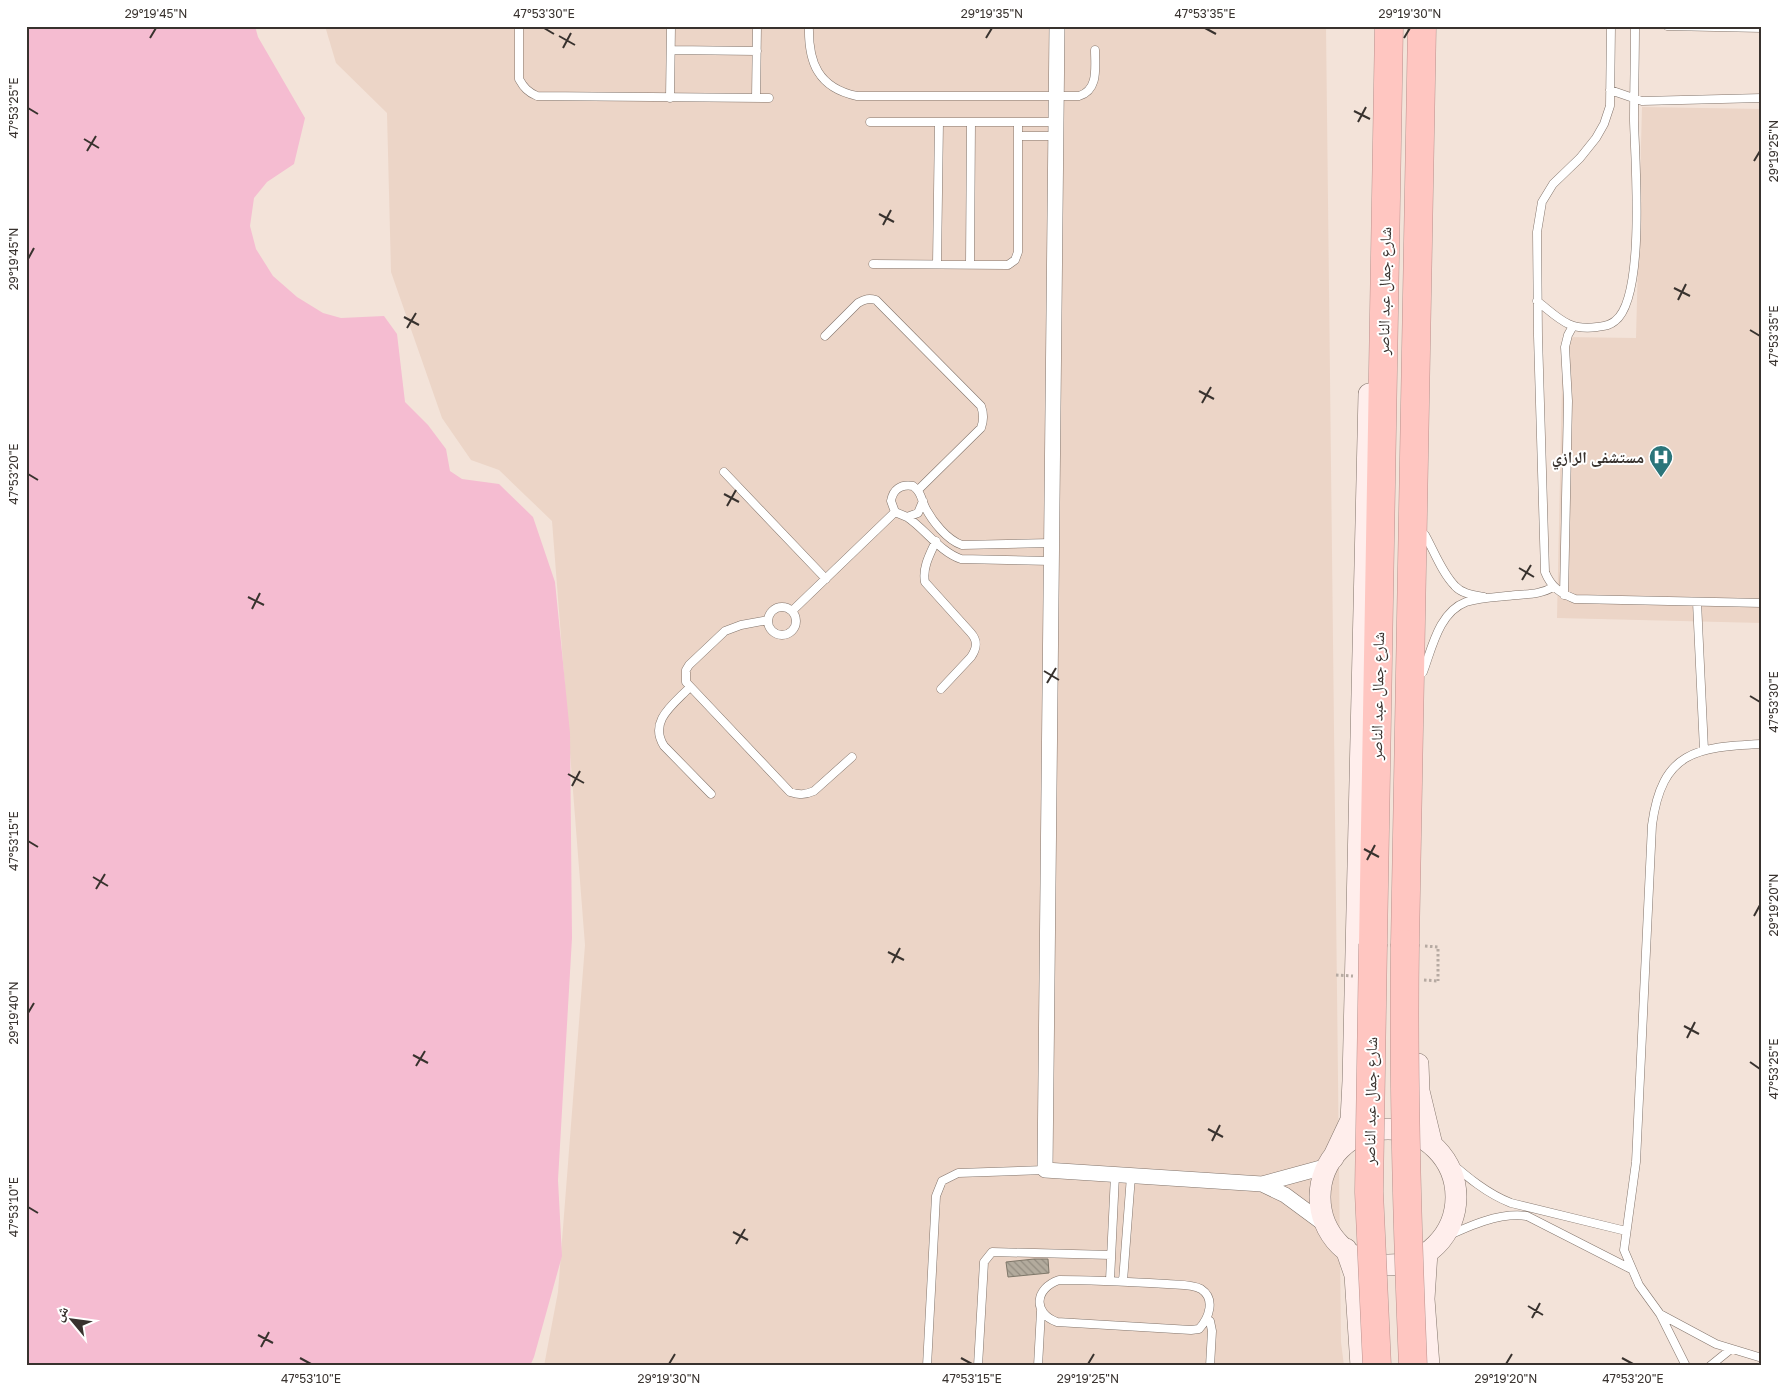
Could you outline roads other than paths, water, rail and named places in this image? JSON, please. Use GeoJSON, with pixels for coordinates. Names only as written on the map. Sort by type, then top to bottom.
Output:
{"type":"FeatureCollection","features":[{"type":"Feature","properties":{"kind":"highway","name":"شارع جمال عبد الناصر"},"geometry":{"type":"LineString","coordinates":[[1377,1366],[1369,1192],[1389,26]]}},
{"type":"Feature","properties":{"kind":"highway","name":"شارع جمال عبد الناصر"},"geometry":{"type":"LineString","coordinates":[[1413,1366],[1406,1192],[1404,1026],[1422,26]]}},
{"type":"Feature","properties":{"kind":"main road"},"geometry":{"type":"LineString","coordinates":[[1377,26],[1355,1031],[1351,1120],[1322,1182],[1321,1200],[1324,1218],[1335,1239],[1346,1249],[1361,1258],[1386,1264],[1404,1262],[1434,1245],[1449,1225],[1456,1202],[1453,1178],[1437,1151],[1419,1091],[1418,946],[1434,26]]}},
{"type":"Feature","properties":{"kind":"main road"},"geometry":{"type":"LineString","coordinates":[[1331,1162],[1346,1144],[1353,1139],[1362,1134],[1380,1129],[1407,1132],[1424,1139],[1437,1151]]}},
{"type":"Feature","properties":{"kind":"main road"},"geometry":{"type":"LineString","coordinates":[[1429,1366],[1424,1299],[1434,1245]]}},
{"type":"Feature","properties":{"kind":"main road"},"geometry":{"type":"LineString","coordinates":[[1346,1249],[1355,1275],[1360,1366]]}},
{"type":"Feature","properties":{"kind":"street"},"geometry":{"type":"LineString","coordinates":[[1057,26],[1045,1170],[1262,1184],[1331,1162]]}},
{"type":"Feature","properties":{"kind":"street"},"geometry":{"type":"LineString","coordinates":[[1262,1184],[1285,1196],[1327,1226]]}},
{"type":"Feature","properties":{"kind":"lane"},"geometry":{"type":"LineString","coordinates":[[519,26],[519,79],[529,93],[537,96],[769,98]]}},
{"type":"Feature","properties":{"kind":"lane"},"geometry":{"type":"LineString","coordinates":[[670,98],[672,26]]}},
{"type":"Feature","properties":{"kind":"lane"},"geometry":{"type":"LineString","coordinates":[[756,98],[757,26]]}},
{"type":"Feature","properties":{"kind":"lane"},"geometry":{"type":"LineString","coordinates":[[809,26],[810,52],[817,70],[830,85],[847,94],[857,96],[1079,96],[1090,91],[1094,79],[1095,50]]}},
{"type":"Feature","properties":{"kind":"lane"},"geometry":{"type":"LineString","coordinates":[[1611,26],[1610,106],[1604,124],[1596,138],[1580,158],[1553,184],[1542,202],[1537,232],[1537,301],[1545,572],[1548,581],[1553,587],[1564,595],[1575,599],[1762,603]]}},
{"type":"Feature","properties":{"kind":"lane"},"geometry":{"type":"LineString","coordinates":[[1537,301],[1557,317],[1583,329],[1607,326],[1616,321],[1625,309],[1630,288],[1637,235],[1634,99],[1635,26]]}},
{"type":"Feature","properties":{"kind":"lane"},"geometry":{"type":"LineString","coordinates":[[1667,26],[1762,28]]}},
{"type":"Feature","properties":{"kind":"lane"},"geometry":{"type":"LineString","coordinates":[[671,50],[757,51]]}},
{"type":"Feature","properties":{"kind":"lane"},"geometry":{"type":"LineString","coordinates":[[1610,90],[1642,101],[1762,98]]}},
{"type":"Feature","properties":{"kind":"lane"},"geometry":{"type":"LineString","coordinates":[[870,122],[1018,123],[1056,129]]}},
{"type":"Feature","properties":{"kind":"lane"},"geometry":{"type":"LineString","coordinates":[[937,264],[939,122]]}},
{"type":"Feature","properties":{"kind":"lane"},"geometry":{"type":"LineString","coordinates":[[970,264],[971,122]]}},
{"type":"Feature","properties":{"kind":"lane"},"geometry":{"type":"LineString","coordinates":[[873,264],[1008,265],[1015,260],[1017,256],[1018,123]]}},
{"type":"Feature","properties":{"kind":"lane"},"geometry":{"type":"LineString","coordinates":[[1018,136],[1056,129]]}},
{"type":"Feature","properties":{"kind":"lane"},"geometry":{"type":"LineString","coordinates":[[825,336],[858,303],[870,298],[876,300],[981,406],[984,413],[984,421],[981,428],[918,490]]}},
{"type":"Feature","properties":{"kind":"lane"},"geometry":{"type":"LineString","coordinates":[[1564,595],[1568,401],[1565,347],[1573,326]]}},
{"type":"Feature","properties":{"kind":"lane"},"geometry":{"type":"LineString","coordinates":[[724,472],[826,579]]}},
{"type":"Feature","properties":{"kind":"lane"},"geometry":{"type":"LineString","coordinates":[[1052,543],[962,545],[952,540],[929,514],[922,495],[918,490],[907,485],[896,490],[891,501],[895,512],[907,517],[950,554],[968,560],[1052,561]]}},
{"type":"Feature","properties":{"kind":"lane"},"geometry":{"type":"LineString","coordinates":[[907,517],[918,512],[923,501]]}},
{"type":"Feature","properties":{"kind":"lane"},"geometry":{"type":"LineString","coordinates":[[792,611],[895,512]]}},
{"type":"Feature","properties":{"kind":"lane"},"geometry":{"type":"LineString","coordinates":[[1425,535],[1444,570],[1456,587],[1469,595],[1491,598]]}},
{"type":"Feature","properties":{"kind":"lane"},"geometry":{"type":"LineString","coordinates":[[936,541],[925,568],[925,582],[971,633],[975,638],[976,645],[975,652],[941,689]]}},
{"type":"Feature","properties":{"kind":"lane"},"geometry":{"type":"LineString","coordinates":[[1423,672],[1439,630],[1452,611],[1466,602],[1545,592],[1553,587]]}},
{"type":"Feature","properties":{"kind":"lane"},"geometry":{"type":"LineString","coordinates":[[1697,602],[1704,750]]}},
{"type":"Feature","properties":{"kind":"lane"},"geometry":{"type":"LineString","coordinates":[[777,607],[788,608],[792,611],[796,621],[792,631],[781,635],[771,630],[768,626],[768,620],[772,610],[777,607]]}},
{"type":"Feature","properties":{"kind":"lane"},"geometry":{"type":"LineString","coordinates":[[768,620],[733,627],[718,636],[689,665],[686,670],[686,682],[790,792],[798,795],[814,791],[852,757]]}},
{"type":"Feature","properties":{"kind":"lane"},"geometry":{"type":"LineString","coordinates":[[690,687],[663,716],[659,723],[659,739],[711,794]]}},
{"type":"Feature","properties":{"kind":"lane"},"geometry":{"type":"LineString","coordinates":[[1686,1366],[1660,1314],[1639,1285],[1624,1250],[1636,1162],[1652,825],[1655,803],[1663,784],[1674,767],[1690,754],[1733,745],[1762,744]]}},
{"type":"Feature","properties":{"kind":"lane"},"geometry":{"type":"LineString","coordinates":[[1437,1151],[1484,1190],[1501,1200],[1626,1231]]}},
{"type":"Feature","properties":{"kind":"lane"},"geometry":{"type":"LineString","coordinates":[[927,1366],[936,1196],[942,1181],[958,1173],[1045,1170]]}},
{"type":"Feature","properties":{"kind":"lane"},"geometry":{"type":"LineString","coordinates":[[1110,1280],[1115,1175]]}},
{"type":"Feature","properties":{"kind":"lane"},"geometry":{"type":"LineString","coordinates":[[1124,1281],[1131,1176]]}},
{"type":"Feature","properties":{"kind":"lane"},"geometry":{"type":"LineString","coordinates":[[1434,1245],[1478,1224],[1504,1216],[1527,1216],[1631,1269]]}},
{"type":"Feature","properties":{"kind":"lane"},"geometry":{"type":"LineString","coordinates":[[978,1366],[984,1262],[992,1252],[1111,1255]]}},
{"type":"Feature","properties":{"kind":"lane"},"geometry":{"type":"LineString","coordinates":[[1038,1366],[1042,1311],[1041,1295],[1044,1288],[1050,1283],[1059,1280],[1110,1280],[1194,1286],[1201,1289],[1207,1295],[1210,1303],[1207,1319],[1199,1329],[1191,1330],[1057,1322],[1048,1319],[1042,1311]]}},
{"type":"Feature","properties":{"kind":"lane"},"geometry":{"type":"LineString","coordinates":[[1660,1314],[1699,1336],[1731,1349],[1762,1358]]}},
{"type":"Feature","properties":{"kind":"lane"},"geometry":{"type":"LineString","coordinates":[[1207,1319],[1210,1321],[1212,1331],[1210,1366]]}},
{"type":"Feature","properties":{"kind":"lane"},"geometry":{"type":"LineString","coordinates":[[1710,1366],[1731,1349]]}},
{"type":"Feature","properties":{"kind":"place","name":"مستشفى الرازي"},"geometry":{"type":"Point","coordinates":[1661,478]}}]}
